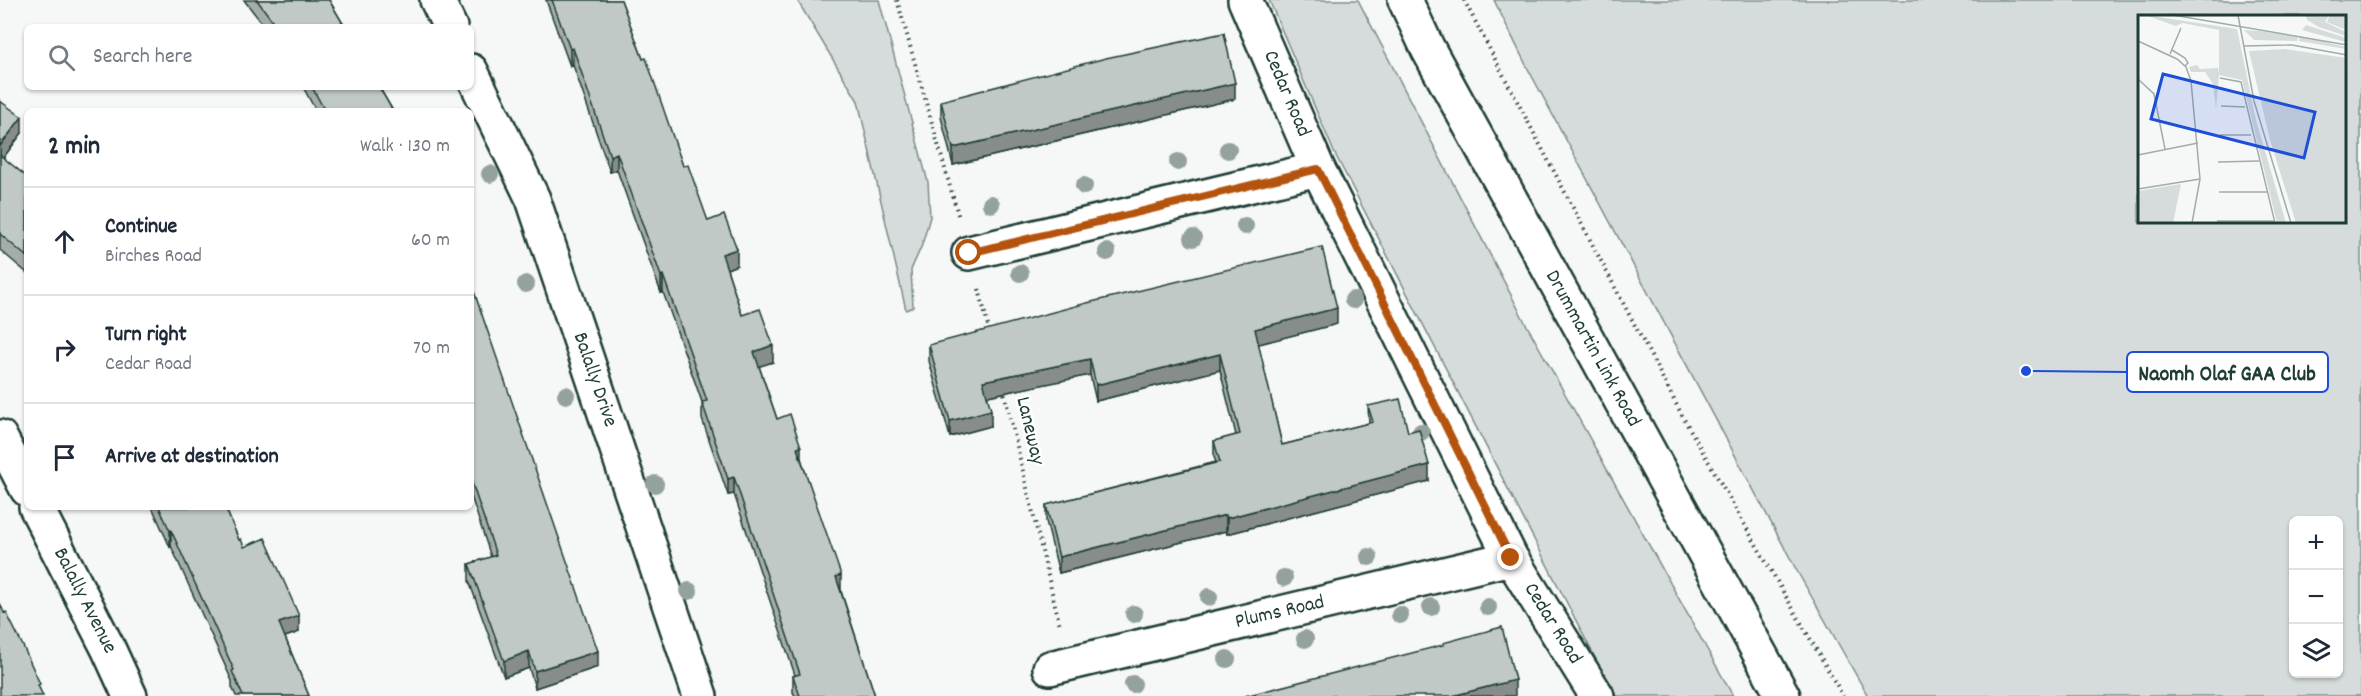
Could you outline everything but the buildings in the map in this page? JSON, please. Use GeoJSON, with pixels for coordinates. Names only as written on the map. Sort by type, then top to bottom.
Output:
{"type":"FeatureCollection","features":[{"type":"Feature","properties":{"kind":"street"},"geometry":{"type":"LineString","coordinates":[[437,0],[449,24]]}},
{"type":"Feature","properties":{"kind":"street","name":"Cedar Road"},"geometry":{"type":"LineString","coordinates":[[1245,0],[1318,169],[1511,558],[1597,696]]}},
{"type":"Feature","properties":{"kind":"street","name":"Drummartin Link Road"},"geometry":{"type":"LineString","coordinates":[[1405,0],[1440,70],[1783,696]]}},
{"type":"Feature","properties":{"kind":"street","name":"Balally Drive"},"geometry":{"type":"LineString","coordinates":[[474,77],[533,199],[700,696]]}},
{"type":"Feature","properties":{"kind":"street"},"geometry":{"type":"LineString","coordinates":[[969,253],[1318,169]]}},
{"type":"Feature","properties":{"kind":"street"},"geometry":{"type":"LineString","coordinates":[[0,436],[24,483]]}},
{"type":"Feature","properties":{"kind":"street","name":"Balally Avenue"},"geometry":{"type":"LineString","coordinates":[[38,510],[130,696]]}},
{"type":"Feature","properties":{"kind":"street","name":"Plums Road"},"geometry":{"type":"LineString","coordinates":[[1059,666],[1511,558]]}},
{"type":"Feature","properties":{"kind":"path"},"geometry":{"type":"LineString","coordinates":[[897,0],[969,253],[992,343]]}},
{"type":"Feature","properties":{"kind":"path"},"geometry":{"type":"LineString","coordinates":[[1464,0],[1684,419],[1843,696]]}},
{"type":"Feature","properties":{"kind":"path","name":"Laneway"},"geometry":{"type":"LineString","coordinates":[[1001,377],[1059,666]]}},
{"type":"Feature","properties":{"kind":"shaded area"},"geometry":{"type":"Polygon","coordinates":[[[797,0],[879,0],[928,182],[930,217],[922,245],[911,270],[913,307],[906,310],[858,101],[797,0]]]}},
{"type":"Feature","properties":{"kind":"shaded area"},"geometry":{"type":"Polygon","coordinates":[[[1269,0],[1358,0],[1525,322],[1733,696],[1615,696],[1334,152],[1269,0]]]}},
{"type":"Feature","properties":{"kind":"shaded area"},"geometry":{"type":"Polygon","coordinates":[[[1494,0],[2361,0],[2361,696],[1868,696],[1797,571],[1526,65],[1494,0]]]}},
{"type":"Feature","properties":{"kind":"place","name":"Naomh Olaf GAA Club"},"geometry":{"type":"Point","coordinates":[2026,371]}},
{"type":"Feature","properties":{"kind":"route"},"geometry":{"type":"LineString","coordinates":[[969,253],[1318,169],[1511,558]]}}]}
